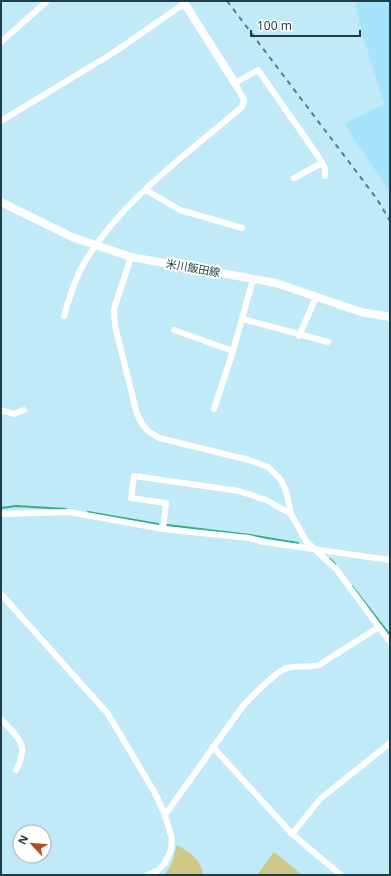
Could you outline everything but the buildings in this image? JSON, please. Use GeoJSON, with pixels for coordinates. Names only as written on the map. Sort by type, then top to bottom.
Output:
{"type":"FeatureCollection","features":[{"type":"Feature","properties":{"kind":"main road"},"geometry":{"type":"LineString","coordinates":[[184,2],[235,83]]}},
{"type":"Feature","properties":{"kind":"main road","name":"米川飯田線"},"geometry":{"type":"LineString","coordinates":[[1,202],[56,230],[95,246],[131,257],[276,283],[360,312],[390,317]]}},
{"type":"Feature","properties":{"kind":"street"},"geometry":{"type":"LineString","coordinates":[[1,42],[46,2],[45,1]]}},
{"type":"Feature","properties":{"kind":"street"},"geometry":{"type":"LineString","coordinates":[[1,121],[113,53],[184,2]]}},
{"type":"Feature","properties":{"kind":"street"},"geometry":{"type":"LineString","coordinates":[[64,316],[79,274],[95,246],[111,225],[146,190],[242,107],[244,100],[235,83],[258,70],[322,163],[325,168],[325,176]]}},
{"type":"Feature","properties":{"kind":"street"},"geometry":{"type":"LineString","coordinates":[[294,178],[322,163]]}},
{"type":"Feature","properties":{"kind":"street"},"geometry":{"type":"LineString","coordinates":[[146,190],[180,210],[242,228]]}},
{"type":"Feature","properties":{"kind":"street"},"geometry":{"type":"LineString","coordinates":[[131,257],[114,309],[126,371],[142,424],[148,431],[159,438],[249,460],[268,467],[281,480],[286,491],[291,514],[306,541],[336,569],[390,642]]}},
{"type":"Feature","properties":{"kind":"street"},"geometry":{"type":"LineString","coordinates":[[214,409],[234,351],[253,279]]}},
{"type":"Feature","properties":{"kind":"street"},"geometry":{"type":"LineString","coordinates":[[299,336],[316,297]]}},
{"type":"Feature","properties":{"kind":"street"},"geometry":{"type":"LineString","coordinates":[[243,319],[299,336],[328,342]]}},
{"type":"Feature","properties":{"kind":"street"},"geometry":{"type":"LineString","coordinates":[[174,330],[234,351]]}},
{"type":"Feature","properties":{"kind":"street"},"geometry":{"type":"LineString","coordinates":[[1,410],[14,414],[24,410]]}},
{"type":"Feature","properties":{"kind":"street"},"geometry":{"type":"LineString","coordinates":[[163,529],[166,503],[131,498],[134,476],[239,491],[266,500],[291,514]]}},
{"type":"Feature","properties":{"kind":"street"},"geometry":{"type":"LineString","coordinates":[[1,514],[69,512],[163,529],[248,538],[317,550],[390,560]]}},
{"type":"Feature","properties":{"kind":"street"},"geometry":{"type":"LineString","coordinates":[[1,594],[108,714],[155,793],[165,815],[172,839],[171,850],[165,863],[157,870],[147,875]]}},
{"type":"Feature","properties":{"kind":"street"},"geometry":{"type":"LineString","coordinates":[[165,815],[242,707],[284,668],[313,667],[346,649],[379,627]]}},
{"type":"Feature","properties":{"kind":"street"},"geometry":{"type":"LineString","coordinates":[[1,719],[22,743],[22,758],[16,770]]}},
{"type":"Feature","properties":{"kind":"street"},"geometry":{"type":"LineString","coordinates":[[292,834],[320,799],[390,742]]}},
{"type":"Feature","properties":{"kind":"street"},"geometry":{"type":"LineString","coordinates":[[213,747],[292,834],[341,875]]}},
{"type":"Feature","properties":{"kind":"shaded area"},"geometry":{"type":"Polygon","coordinates":[[[355,1],[390,1],[390,192],[344,124],[384,104],[361,30],[355,1]]]}},
{"type":"Feature","properties":{"kind":"shaded area"},"geometry":{"type":"Polygon","coordinates":[[[177,845],[190,853],[197,860],[202,869],[203,875],[163,875],[171,866],[177,845]]]}},
{"type":"Feature","properties":{"kind":"shaded area"},"geometry":{"type":"Polygon","coordinates":[[[274,852],[302,875],[257,875],[274,852]]]}},
{"type":"Feature","properties":{"kind":"waterway"},"geometry":{"type":"LineString","coordinates":[[1,508],[16,506],[66,509]]}},
{"type":"Feature","properties":{"kind":"waterway"},"geometry":{"type":"LineString","coordinates":[[88,512],[158,524]]}},
{"type":"Feature","properties":{"kind":"waterway"},"geometry":{"type":"LineString","coordinates":[[167,525],[250,535],[298,543]]}},
{"type":"Feature","properties":{"kind":"waterway"},"geometry":{"type":"LineString","coordinates":[[330,559],[335,564]]}},
{"type":"Feature","properties":{"kind":"waterway"},"geometry":{"type":"LineString","coordinates":[[352,586],[390,635]]}},
{"type":"Feature","properties":{"kind":"railway"},"geometry":{"type":"LineString","coordinates":[[227,1],[377,199],[390,221]]}}]}
